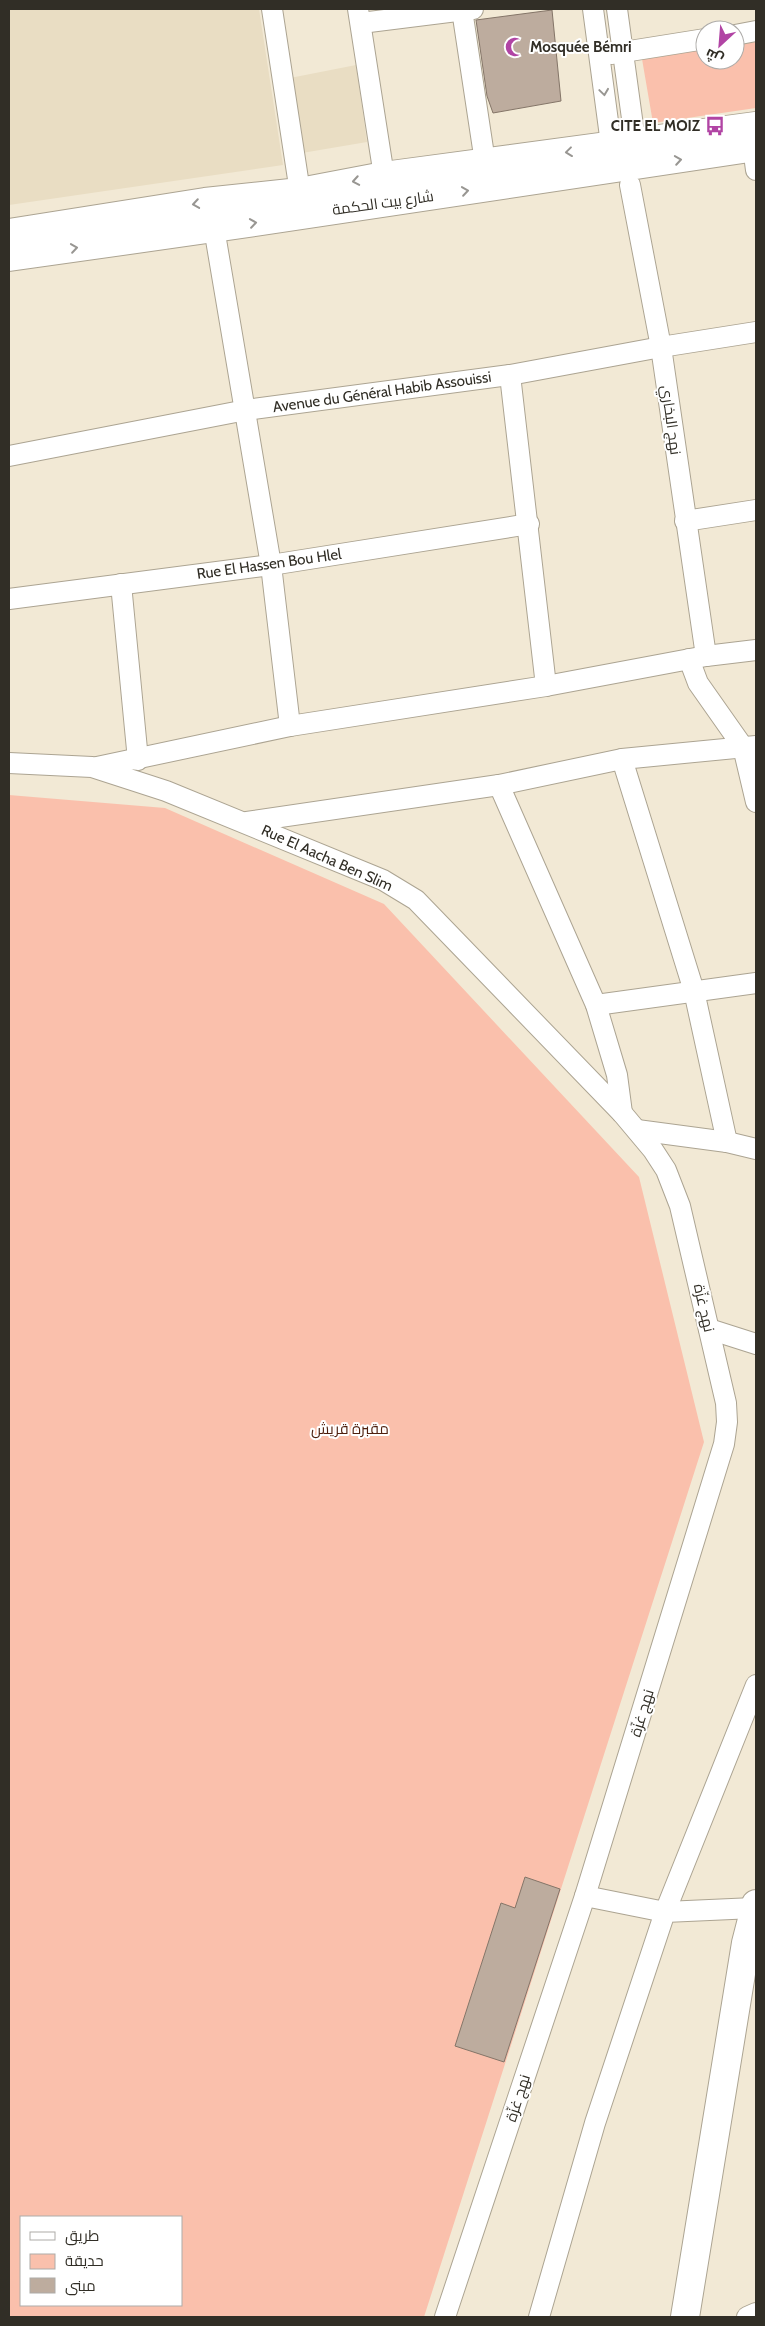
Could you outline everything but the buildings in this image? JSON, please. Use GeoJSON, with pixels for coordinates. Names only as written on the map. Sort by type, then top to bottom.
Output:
{"type":"FeatureCollection","features":[{"type":"Feature","properties":{"kind":"main road","name":"شارع بيت الحكمة"},"geometry":{"type":"LineString","coordinates":[[9,233],[45,240],[214,228],[626,162],[755,148]]}},
{"type":"Feature","properties":{"kind":"main road","name":"شارع بيت الحكمة"},"geometry":{"type":"LineString","coordinates":[[9,256],[45,240],[205,202],[300,192],[384,176],[485,162],[626,162]]}},
{"type":"Feature","properties":{"kind":"main road"},"geometry":{"type":"LineString","coordinates":[[685,2317],[746,1943],[756,1907]]}},
{"type":"Feature","properties":{"kind":"street"},"geometry":{"type":"LineString","coordinates":[[272,9],[300,192]]}},
{"type":"Feature","properties":{"kind":"street"},"geometry":{"type":"LineString","coordinates":[[593,9],[599,56],[626,162]]}},
{"type":"Feature","properties":{"kind":"street"},"geometry":{"type":"LineString","coordinates":[[617,9],[623,51],[626,162]]}},
{"type":"Feature","properties":{"kind":"street"},"geometry":{"type":"LineString","coordinates":[[384,176],[359,16],[467,10],[485,162]]}},
{"type":"Feature","properties":{"kind":"street"},"geometry":{"type":"LineString","coordinates":[[599,56],[695,40]]}},
{"type":"Feature","properties":{"kind":"street","name":"نهج البخاري"},"geometry":{"type":"LineString","coordinates":[[626,162],[661,346],[685,521],[698,658],[698,683],[750,747]]}},
{"type":"Feature","properties":{"kind":"street"},"geometry":{"type":"LineString","coordinates":[[214,228],[271,565],[290,726]]}},
{"type":"Feature","properties":{"kind":"street","name":"Avenue du Général Habib Assouissi"},"geometry":{"type":"LineString","coordinates":[[9,456],[246,410],[510,375],[661,346],[756,332]]}},
{"type":"Feature","properties":{"kind":"street"},"geometry":{"type":"LineString","coordinates":[[510,375],[529,524],[546,686]]}},
{"type":"Feature","properties":{"kind":"street"},"geometry":{"type":"LineString","coordinates":[[685,521],[756,510]]}},
{"type":"Feature","properties":{"kind":"street","name":"Rue El Hassen Bou Hlel"},"geometry":{"type":"LineString","coordinates":[[9,598],[271,565],[529,524]]}},
{"type":"Feature","properties":{"kind":"street"},"geometry":{"type":"LineString","coordinates":[[121,584],[138,760]]}},
{"type":"Feature","properties":{"kind":"street"},"geometry":{"type":"LineString","coordinates":[[92,768],[138,760],[290,726],[546,686],[698,658],[756,650]]}},
{"type":"Feature","properties":{"kind":"street"},"geometry":{"type":"LineString","coordinates":[[246,822],[499,785],[622,759],[750,747],[756,802]]}},
{"type":"Feature","properties":{"kind":"street"},"geometry":{"type":"LineString","coordinates":[[622,759],[694,991],[727,1142]]}},
{"type":"Feature","properties":{"kind":"street","name":"Rue El Aacha Ben Slim"},"geometry":{"type":"LineString","coordinates":[[9,763],[92,768],[166,791],[246,822],[383,880],[416,900],[622,1113]]}},
{"type":"Feature","properties":{"kind":"street"},"geometry":{"type":"LineString","coordinates":[[499,785],[596,1005],[617,1075],[622,1113]]}},
{"type":"Feature","properties":{"kind":"street"},"geometry":{"type":"LineString","coordinates":[[596,1005],[756,983]]}},
{"type":"Feature","properties":{"kind":"street","name":"نهج غزّة"},"geometry":{"type":"LineString","coordinates":[[445,2317],[586,1896],[724,1444],[727,1422],[726,1403],[680,1206],[666,1170],[654,1150],[622,1113]]}},
{"type":"Feature","properties":{"kind":"street"},"geometry":{"type":"LineString","coordinates":[[637,1130],[727,1142],[756,1148]]}},
{"type":"Feature","properties":{"kind":"street"},"geometry":{"type":"LineString","coordinates":[[709,1329],[756,1344]]}},
{"type":"Feature","properties":{"kind":"street"},"geometry":{"type":"LineString","coordinates":[[539,2317],[595,2124],[665,1912],[756,1685]]}},
{"type":"Feature","properties":{"kind":"street"},"geometry":{"type":"LineString","coordinates":[[586,1896],[665,1912],[756,1907]]}},
{"type":"Feature","properties":{"kind":"street"},"geometry":{"type":"LineString","coordinates":[[747,2317],[756,2313]]}},
{"type":"Feature","properties":{"kind":"shaded area"},"geometry":{"type":"Polygon","coordinates":[[[9,9],[259,9],[283,165],[9,205],[9,9]]]}},
{"type":"Feature","properties":{"kind":"shaded area"},"geometry":{"type":"Polygon","coordinates":[[[356,65],[367,142],[302,153],[290,78],[356,65]]]}},
{"type":"Feature","properties":{"kind":"green space"},"geometry":{"type":"Polygon","coordinates":[[[756,42],[756,108],[653,123],[642,59],[695,51],[695,70],[745,70],[745,44],[756,42]]]}},
{"type":"Feature","properties":{"kind":"green space","name":"مقبرة قريش"},"geometry":{"type":"Polygon","coordinates":[[[9,795],[165,808],[384,904],[639,1177],[704,1442],[424,2317],[9,2317],[9,795]]]}},
{"type":"Feature","properties":{"kind":"place","name":"Mosquée Bémri"},"geometry":{"type":"Point","coordinates":[515,47]}},
{"type":"Feature","properties":{"kind":"place","name":"CITE EL MOIZ"},"geometry":{"type":"Point","coordinates":[715,126]}}]}
